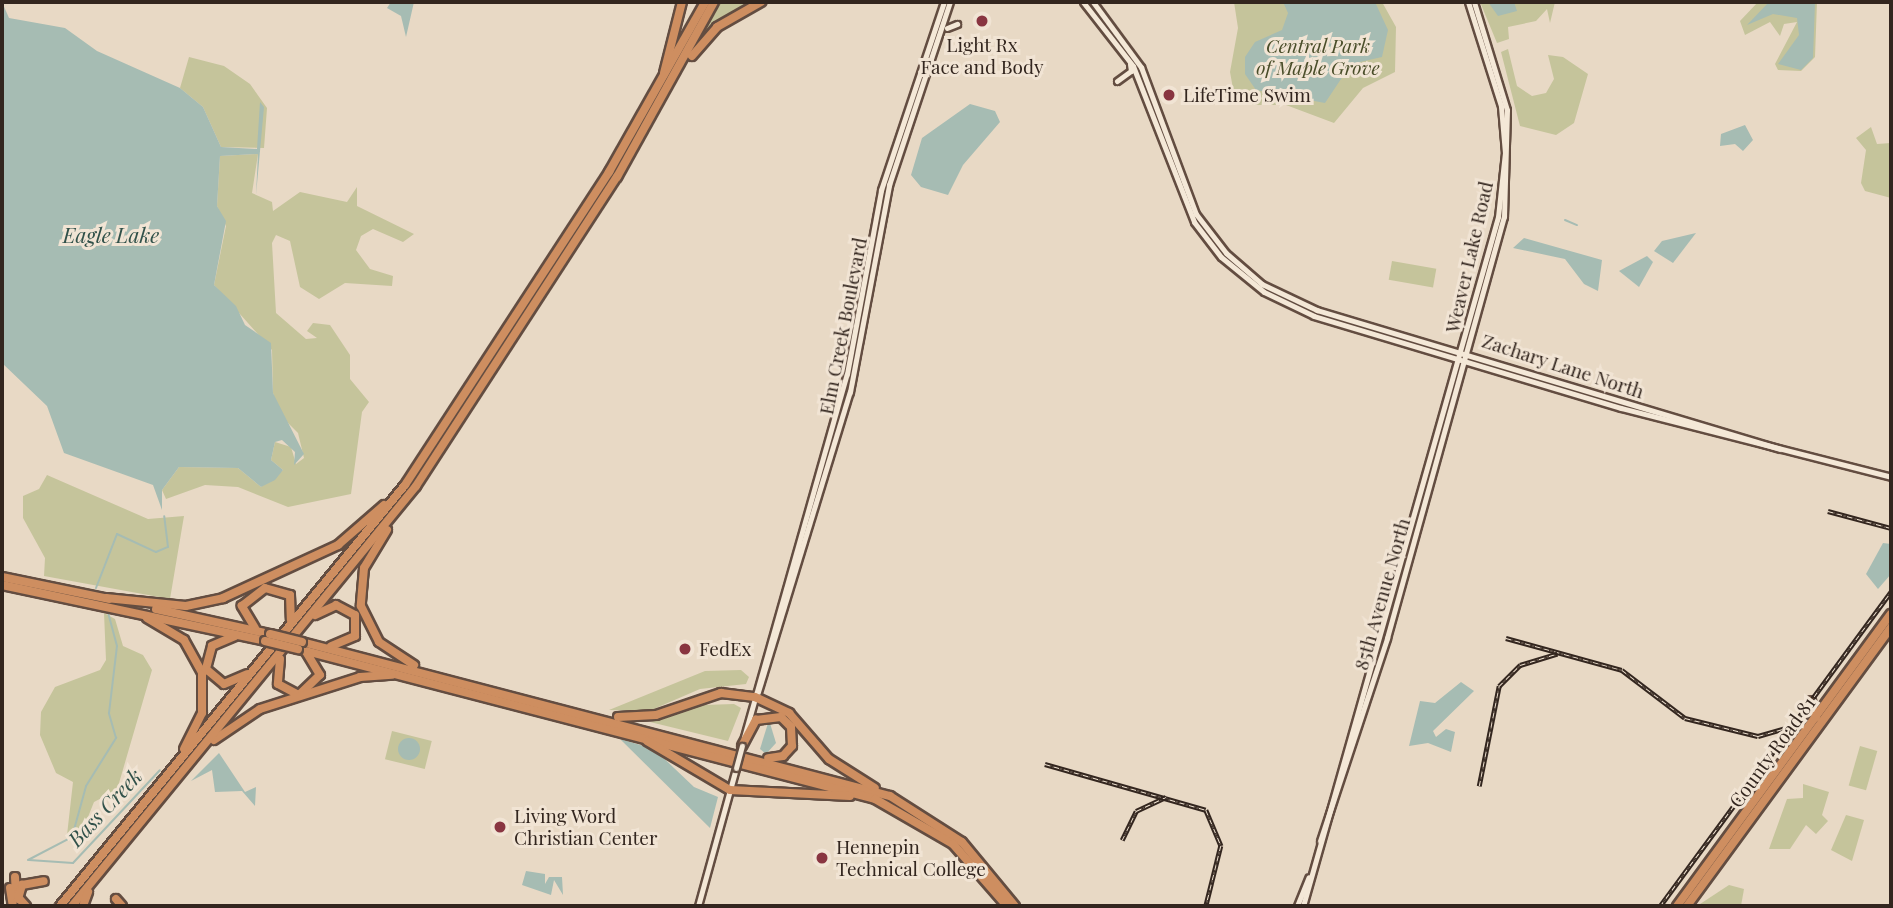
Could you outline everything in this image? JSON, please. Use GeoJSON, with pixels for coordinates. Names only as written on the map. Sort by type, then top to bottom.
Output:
{"type":"FeatureCollection","features":[{"type":"Feature","properties":{"kind":"highway"},"geometry":{"type":"LineString","coordinates":[[72,906],[178,777],[424,457],[660,88],[705,2]]}},
{"type":"Feature","properties":{"kind":"highway"},"geometry":{"type":"LineString","coordinates":[[662,103],[714,2]]}},
{"type":"Feature","properties":{"kind":"highway"},"geometry":{"type":"LineString","coordinates":[[460,679],[390,652],[361,606],[368,559],[662,103],[712,31],[761,2]]}},
{"type":"Feature","properties":{"kind":"highway"},"geometry":{"type":"LineString","coordinates":[[660,88],[681,4]]}},
{"type":"Feature","properties":{"kind":"highway"},"geometry":{"type":"LineString","coordinates":[[107,602],[186,606],[229,596],[354,534],[424,457]]}},
{"type":"Feature","properties":{"kind":"highway"},"geometry":{"type":"LineString","coordinates":[[60,906],[421,479]]}},
{"type":"Feature","properties":{"kind":"highway"},"geometry":{"type":"LineString","coordinates":[[2,577],[246,636]]}},
{"type":"Feature","properties":{"kind":"highway"},"geometry":{"type":"LineString","coordinates":[[2,584],[260,632]]}},
{"type":"Feature","properties":{"kind":"highway"},"geometry":{"type":"LineString","coordinates":[[267,637],[243,616],[245,598],[262,588],[284,590],[295,611],[281,645],[276,680],[294,695],[313,687],[320,675],[314,658],[300,645]]}},
{"type":"Feature","properties":{"kind":"highway"},"geometry":{"type":"LineString","coordinates":[[107,602],[177,633],[202,673],[199,721],[162,783]]}},
{"type":"Feature","properties":{"kind":"highway"},"geometry":{"type":"LineString","coordinates":[[300,645],[347,643],[357,632],[355,615],[344,606],[330,606],[281,645],[237,681],[215,681],[206,669],[208,651],[222,639],[267,637],[300,645],[595,723],[863,795],[908,814],[967,856],[1007,906]]}},
{"type":"Feature","properties":{"kind":"highway","name":"County Road 81"},"geometry":{"type":"LineString","coordinates":[[1677,906],[1891,614]]}},
{"type":"Feature","properties":{"kind":"highway","name":"County Road 81"},"geometry":{"type":"LineString","coordinates":[[1687,906],[1891,627]]}},
{"type":"Feature","properties":{"kind":"highway"},"geometry":{"type":"LineString","coordinates":[[300,645],[460,679],[890,796]]}},
{"type":"Feature","properties":{"kind":"highway"},"geometry":{"type":"LineString","coordinates":[[178,777],[230,725],[260,709],[363,676],[439,682]]}},
{"type":"Feature","properties":{"kind":"highway"},"geometry":{"type":"LineString","coordinates":[[560,705],[640,718],[721,694],[755,698],[789,713],[836,765],[962,842],[1015,906]]}},
{"type":"Feature","properties":{"kind":"highway"},"geometry":{"type":"LineString","coordinates":[[1814,720],[1811,701],[1823,709]]}},
{"type":"Feature","properties":{"kind":"highway"},"geometry":{"type":"LineString","coordinates":[[714,746],[774,759],[790,749],[793,730],[781,717],[762,717],[742,746]]}},
{"type":"Feature","properties":{"kind":"highway"},"geometry":{"type":"LineString","coordinates":[[595,723],[656,745],[699,777],[730,790],[849,796],[908,814]]}},
{"type":"Feature","properties":{"kind":"highway"},"geometry":{"type":"LineString","coordinates":[[83,906],[107,863]]}},
{"type":"Feature","properties":{"kind":"highway"},"geometry":{"type":"LineString","coordinates":[[13,877],[15,903]]}},
{"type":"Feature","properties":{"kind":"highway"},"geometry":{"type":"LineString","coordinates":[[15,903],[22,885],[44,881]]}},
{"type":"Feature","properties":{"kind":"highway"},"geometry":{"type":"LineString","coordinates":[[52,906],[76,886]]}},
{"type":"Feature","properties":{"kind":"highway"},"geometry":{"type":"LineString","coordinates":[[15,903],[26,906]]}},
{"type":"Feature","properties":{"kind":"main road","name":"Elm Creek Boulevard"},"geometry":{"type":"LineString","coordinates":[[698,906],[847,374],[883,183],[944,2]]}},
{"type":"Feature","properties":{"kind":"main road","name":"Elm Creek Boulevard"},"geometry":{"type":"LineString","coordinates":[[755,698],[850,392],[889,185],[937,49],[950,2]]}},
{"type":"Feature","properties":{"kind":"main road"},"geometry":{"type":"LineString","coordinates":[[1083,2],[1122,46],[1139,78],[1179,194],[1212,247],[1264,292],[1334,318]]}},
{"type":"Feature","properties":{"kind":"main road"},"geometry":{"type":"LineString","coordinates":[[1093,2],[1139,62],[1183,189],[1214,240],[1267,287],[1334,318]]}},
{"type":"Feature","properties":{"kind":"main road","name":"Weaver Lake Road"},"geometry":{"type":"LineString","coordinates":[[1465,354],[1499,217],[1506,153],[1493,66],[1468,2]]}},
{"type":"Feature","properties":{"kind":"main road","name":"Weaver Lake Road"},"geometry":{"type":"LineString","coordinates":[[1465,354],[1504,217],[1510,161],[1504,90],[1474,2]]}},
{"type":"Feature","properties":{"kind":"main road"},"geometry":{"type":"LineString","coordinates":[[937,49],[948,23],[957,24]]}},
{"type":"Feature","properties":{"kind":"main road"},"geometry":{"type":"LineString","coordinates":[[1122,46],[1132,69],[1117,81],[1139,78]]}},
{"type":"Feature","properties":{"kind":"main road","name":"Zachary Lane North"},"geometry":{"type":"LineString","coordinates":[[1334,318],[1541,374],[1780,449]]}},
{"type":"Feature","properties":{"kind":"main road","name":"Zachary Lane North"},"geometry":{"type":"LineString","coordinates":[[1465,354],[1621,408],[1891,477]]}},
{"type":"Feature","properties":{"kind":"main road","name":"85th Avenue North"},"geometry":{"type":"LineString","coordinates":[[1297,906],[1320,842],[1465,354]]}},
{"type":"Feature","properties":{"kind":"main road"},"geometry":{"type":"LineString","coordinates":[[1519,373],[1541,374]]}},
{"type":"Feature","properties":{"kind":"main road","name":"85th Avenue North"},"geometry":{"type":"LineString","coordinates":[[1303,906],[1309,877]]}},
{"type":"Feature","properties":{"kind":"green space"},"geometry":{"type":"Polygon","coordinates":[[[717,2],[757,2],[733,14],[693,53],[717,2]]]}},
{"type":"Feature","properties":{"kind":"green space","name":"Central Park of Maple Grove"},"geometry":{"type":"Polygon","coordinates":[[[1234,2],[1382,2],[1396,27],[1395,72],[1363,88],[1334,123],[1286,105],[1236,105],[1230,72],[1238,28],[1234,2]]]}},
{"type":"Feature","properties":{"kind":"green space"},"geometry":{"type":"Polygon","coordinates":[[[1480,2],[1555,2],[1550,23],[1547,9],[1536,21],[1508,27],[1509,39],[1497,43],[1480,2]]]}},
{"type":"Feature","properties":{"kind":"green space"},"geometry":{"type":"Polygon","coordinates":[[[1758,2],[1817,2],[1815,57],[1801,71],[1778,70],[1775,64],[1797,22],[1784,24],[1780,36],[1770,22],[1745,35],[1740,21],[1758,2]]]}},
{"type":"Feature","properties":{"kind":"green space"},"geometry":{"type":"Polygon","coordinates":[[[1508,49],[1517,86],[1532,96],[1546,93],[1554,79],[1548,55],[1563,57],[1588,74],[1574,123],[1556,135],[1520,126],[1501,52],[1508,49]]]}},
{"type":"Feature","properties":{"kind":"green space"},"geometry":{"type":"Polygon","coordinates":[[[189,57],[224,66],[250,84],[267,108],[264,148],[221,147],[203,107],[180,88],[189,57]]]}},
{"type":"Feature","properties":{"kind":"green space"},"geometry":{"type":"Polygon","coordinates":[[[1871,127],[1877,144],[1891,143],[1891,198],[1865,191],[1861,183],[1866,150],[1856,138],[1871,127]]]}},
{"type":"Feature","properties":{"kind":"green space"},"geometry":{"type":"Polygon","coordinates":[[[258,154],[252,193],[272,202],[273,211],[300,192],[347,202],[357,187],[357,206],[414,234],[403,242],[373,229],[361,236],[356,250],[370,269],[393,276],[392,286],[345,283],[319,299],[300,287],[290,241],[276,235],[272,243],[276,313],[306,339],[317,338],[307,331],[313,323],[330,325],[350,355],[350,379],[369,402],[362,412],[351,494],[288,507],[238,487],[205,485],[166,499],[162,490],[179,467],[238,468],[261,487],[283,470],[271,460],[275,442],[291,447],[296,464],[304,458],[298,433],[279,414],[273,393],[272,350],[214,285],[226,226],[217,206],[220,156],[258,154]]]}},
{"type":"Feature","properties":{"kind":"green space"},"geometry":{"type":"Polygon","coordinates":[[[1392,261],[1436,269],[1433,288],[1389,280],[1392,261]]]}},
{"type":"Feature","properties":{"kind":"green space"},"geometry":{"type":"Polygon","coordinates":[[[47,475],[148,519],[184,516],[170,599],[44,576],[45,558],[23,518],[23,496],[39,489],[47,475]]]}},
{"type":"Feature","properties":{"kind":"green space"},"geometry":{"type":"Polygon","coordinates":[[[104,613],[115,619],[123,646],[143,655],[152,670],[117,790],[94,802],[84,827],[72,837],[67,835],[73,782],[56,773],[40,735],[41,712],[55,687],[100,670],[106,660],[104,613]]]}},
{"type":"Feature","properties":{"kind":"green space"},"geometry":{"type":"Polygon","coordinates":[[[741,670],[749,677],[746,684],[700,689],[649,711],[609,710],[705,671],[741,670]]]}},
{"type":"Feature","properties":{"kind":"green space"},"geometry":{"type":"Polygon","coordinates":[[[734,704],[741,708],[728,741],[650,722],[704,705],[734,704]]]}},
{"type":"Feature","properties":{"kind":"green space"},"geometry":{"type":"Polygon","coordinates":[[[392,731],[432,741],[425,769],[385,759],[392,731]]]}},
{"type":"Feature","properties":{"kind":"green space"},"geometry":{"type":"Polygon","coordinates":[[[1860,746],[1877,751],[1866,790],[1849,785],[1860,746]]]}},
{"type":"Feature","properties":{"kind":"green space"},"geometry":{"type":"Polygon","coordinates":[[[1803,784],[1829,792],[1822,815],[1828,821],[1816,834],[1806,825],[1790,849],[1769,849],[1787,799],[1803,798],[1803,784]]]}},
{"type":"Feature","properties":{"kind":"green space"},"geometry":{"type":"Polygon","coordinates":[[[1846,815],[1864,820],[1852,861],[1831,850],[1846,815]]]}},
{"type":"Feature","properties":{"kind":"green space"},"geometry":{"type":"Polygon","coordinates":[[[1729,885],[1744,889],[1741,906],[1697,906],[1729,885]]]}},
{"type":"Feature","properties":{"kind":"water","name":"Eagle Lake"},"geometry":{"type":"Polygon","coordinates":[[[2,2],[9,18],[65,28],[97,51],[180,88],[203,107],[221,147],[257,149],[260,102],[264,107],[256,195],[258,154],[220,156],[217,206],[226,221],[214,285],[236,306],[245,325],[271,343],[273,393],[304,454],[294,465],[295,452],[282,440],[275,442],[271,460],[283,470],[275,480],[261,487],[238,468],[179,467],[162,490],[162,510],[153,485],[64,453],[47,406],[2,363],[2,2]]]}},
{"type":"Feature","properties":{"kind":"water"},"geometry":{"type":"Polygon","coordinates":[[[391,2],[414,2],[406,37],[401,16],[387,8],[391,2]]]}},
{"type":"Feature","properties":{"kind":"water","name":"Central Park of Maple Grove"},"geometry":{"type":"Polygon","coordinates":[[[1283,2],[1375,2],[1388,30],[1382,57],[1351,64],[1325,103],[1256,90],[1245,74],[1245,57],[1255,42],[1282,30],[1288,13],[1283,2]]]}},
{"type":"Feature","properties":{"kind":"water"},"geometry":{"type":"Polygon","coordinates":[[[1488,2],[1514,2],[1517,11],[1498,16],[1488,2]]]}},
{"type":"Feature","properties":{"kind":"water"},"geometry":{"type":"Polygon","coordinates":[[[1769,2],[1815,2],[1813,58],[1801,70],[1778,64],[1799,35],[1797,18],[1773,14],[1747,25],[1769,2]]]}},
{"type":"Feature","properties":{"kind":"water"},"geometry":{"type":"Polygon","coordinates":[[[970,104],[995,111],[1000,122],[963,165],[948,195],[921,187],[911,175],[922,138],[970,104]]]}},
{"type":"Feature","properties":{"kind":"water"},"geometry":{"type":"Polygon","coordinates":[[[1745,125],[1753,140],[1743,151],[1735,144],[1720,146],[1721,134],[1745,125]]]}},
{"type":"Feature","properties":{"kind":"water"},"geometry":{"type":"Polygon","coordinates":[[[1696,233],[1673,263],[1654,251],[1662,241],[1696,233]]]}},
{"type":"Feature","properties":{"kind":"water"},"geometry":{"type":"Polygon","coordinates":[[[1524,238],[1602,260],[1598,291],[1584,284],[1565,259],[1513,248],[1524,238]]]}},
{"type":"Feature","properties":{"kind":"water"},"geometry":{"type":"Polygon","coordinates":[[[1647,256],[1653,262],[1639,287],[1619,271],[1647,256]]]}},
{"type":"Feature","properties":{"kind":"water"},"geometry":{"type":"Polygon","coordinates":[[[1883,543],[1891,544],[1891,574],[1878,589],[1866,574],[1883,543]]]}},
{"type":"Feature","properties":{"kind":"water"},"geometry":{"type":"Polygon","coordinates":[[[1461,682],[1474,691],[1433,731],[1436,737],[1446,729],[1455,732],[1451,752],[1428,743],[1409,746],[1420,701],[1435,703],[1461,682]]]}},
{"type":"Feature","properties":{"kind":"water"},"geometry":{"type":"Polygon","coordinates":[[[769,720],[776,743],[766,754],[760,749],[769,720]]]}},
{"type":"Feature","properties":{"kind":"water"},"geometry":{"type":"Polygon","coordinates":[[[405,738],[413,738],[420,745],[420,753],[413,760],[405,760],[398,753],[398,745],[405,738]]]}},
{"type":"Feature","properties":{"kind":"water"},"geometry":{"type":"Polygon","coordinates":[[[620,739],[654,749],[694,787],[718,797],[710,828],[620,739]]]}},
{"type":"Feature","properties":{"kind":"water"},"geometry":{"type":"Polygon","coordinates":[[[219,753],[245,792],[256,787],[255,806],[242,791],[215,792],[212,770],[191,781],[219,753]]]}},
{"type":"Feature","properties":{"kind":"water"},"geometry":{"type":"Polygon","coordinates":[[[526,871],[545,874],[545,884],[549,877],[562,877],[563,895],[554,880],[551,895],[522,885],[526,871]]]}},
{"type":"Feature","properties":{"kind":"waterway"},"geometry":{"type":"LineString","coordinates":[[1565,220],[1577,225]]}},
{"type":"Feature","properties":{"kind":"waterway"},"geometry":{"type":"LineString","coordinates":[[96,588],[117,534],[156,552],[168,547],[164,516]]}},
{"type":"Feature","properties":{"kind":"waterway"},"geometry":{"type":"LineString","coordinates":[[28,860],[72,837],[86,786],[116,738],[109,713],[117,646],[108,613]]}},
{"type":"Feature","properties":{"kind":"waterway","name":"Bass Creek"},"geometry":{"type":"LineString","coordinates":[[29,860],[73,863],[160,770]]}},
{"type":"Feature","properties":{"kind":"railway"},"geometry":{"type":"LineString","coordinates":[[1828,511],[1891,528]]}},
{"type":"Feature","properties":{"kind":"railway"},"geometry":{"type":"LineString","coordinates":[[1660,906],[1891,591]]}},
{"type":"Feature","properties":{"kind":"railway"},"geometry":{"type":"LineString","coordinates":[[1506,638],[1622,670],[1685,718],[1758,736],[1789,727]]}},
{"type":"Feature","properties":{"kind":"railway"},"geometry":{"type":"LineString","coordinates":[[1479,786],[1499,686],[1520,665],[1557,654]]}},
{"type":"Feature","properties":{"kind":"railway"},"geometry":{"type":"LineString","coordinates":[[1045,764],[1206,810],[1221,846],[1206,906]]}},
{"type":"Feature","properties":{"kind":"railway"},"geometry":{"type":"LineString","coordinates":[[1122,840],[1136,811],[1166,797]]}},
{"type":"Feature","properties":{"kind":"place","name":"Light Rx Face and Body"},"geometry":{"type":"Point","coordinates":[982,21]}},
{"type":"Feature","properties":{"kind":"place","name":"LifeTime Swim"},"geometry":{"type":"Point","coordinates":[1169,95]}},
{"type":"Feature","properties":{"kind":"place","name":"FedEx"},"geometry":{"type":"Point","coordinates":[685,649]}},
{"type":"Feature","properties":{"kind":"place","name":"Living Word Christian Center"},"geometry":{"type":"Point","coordinates":[500,827]}},
{"type":"Feature","properties":{"kind":"place","name":"Hennepin Technical College"},"geometry":{"type":"Point","coordinates":[822,858]}}]}
